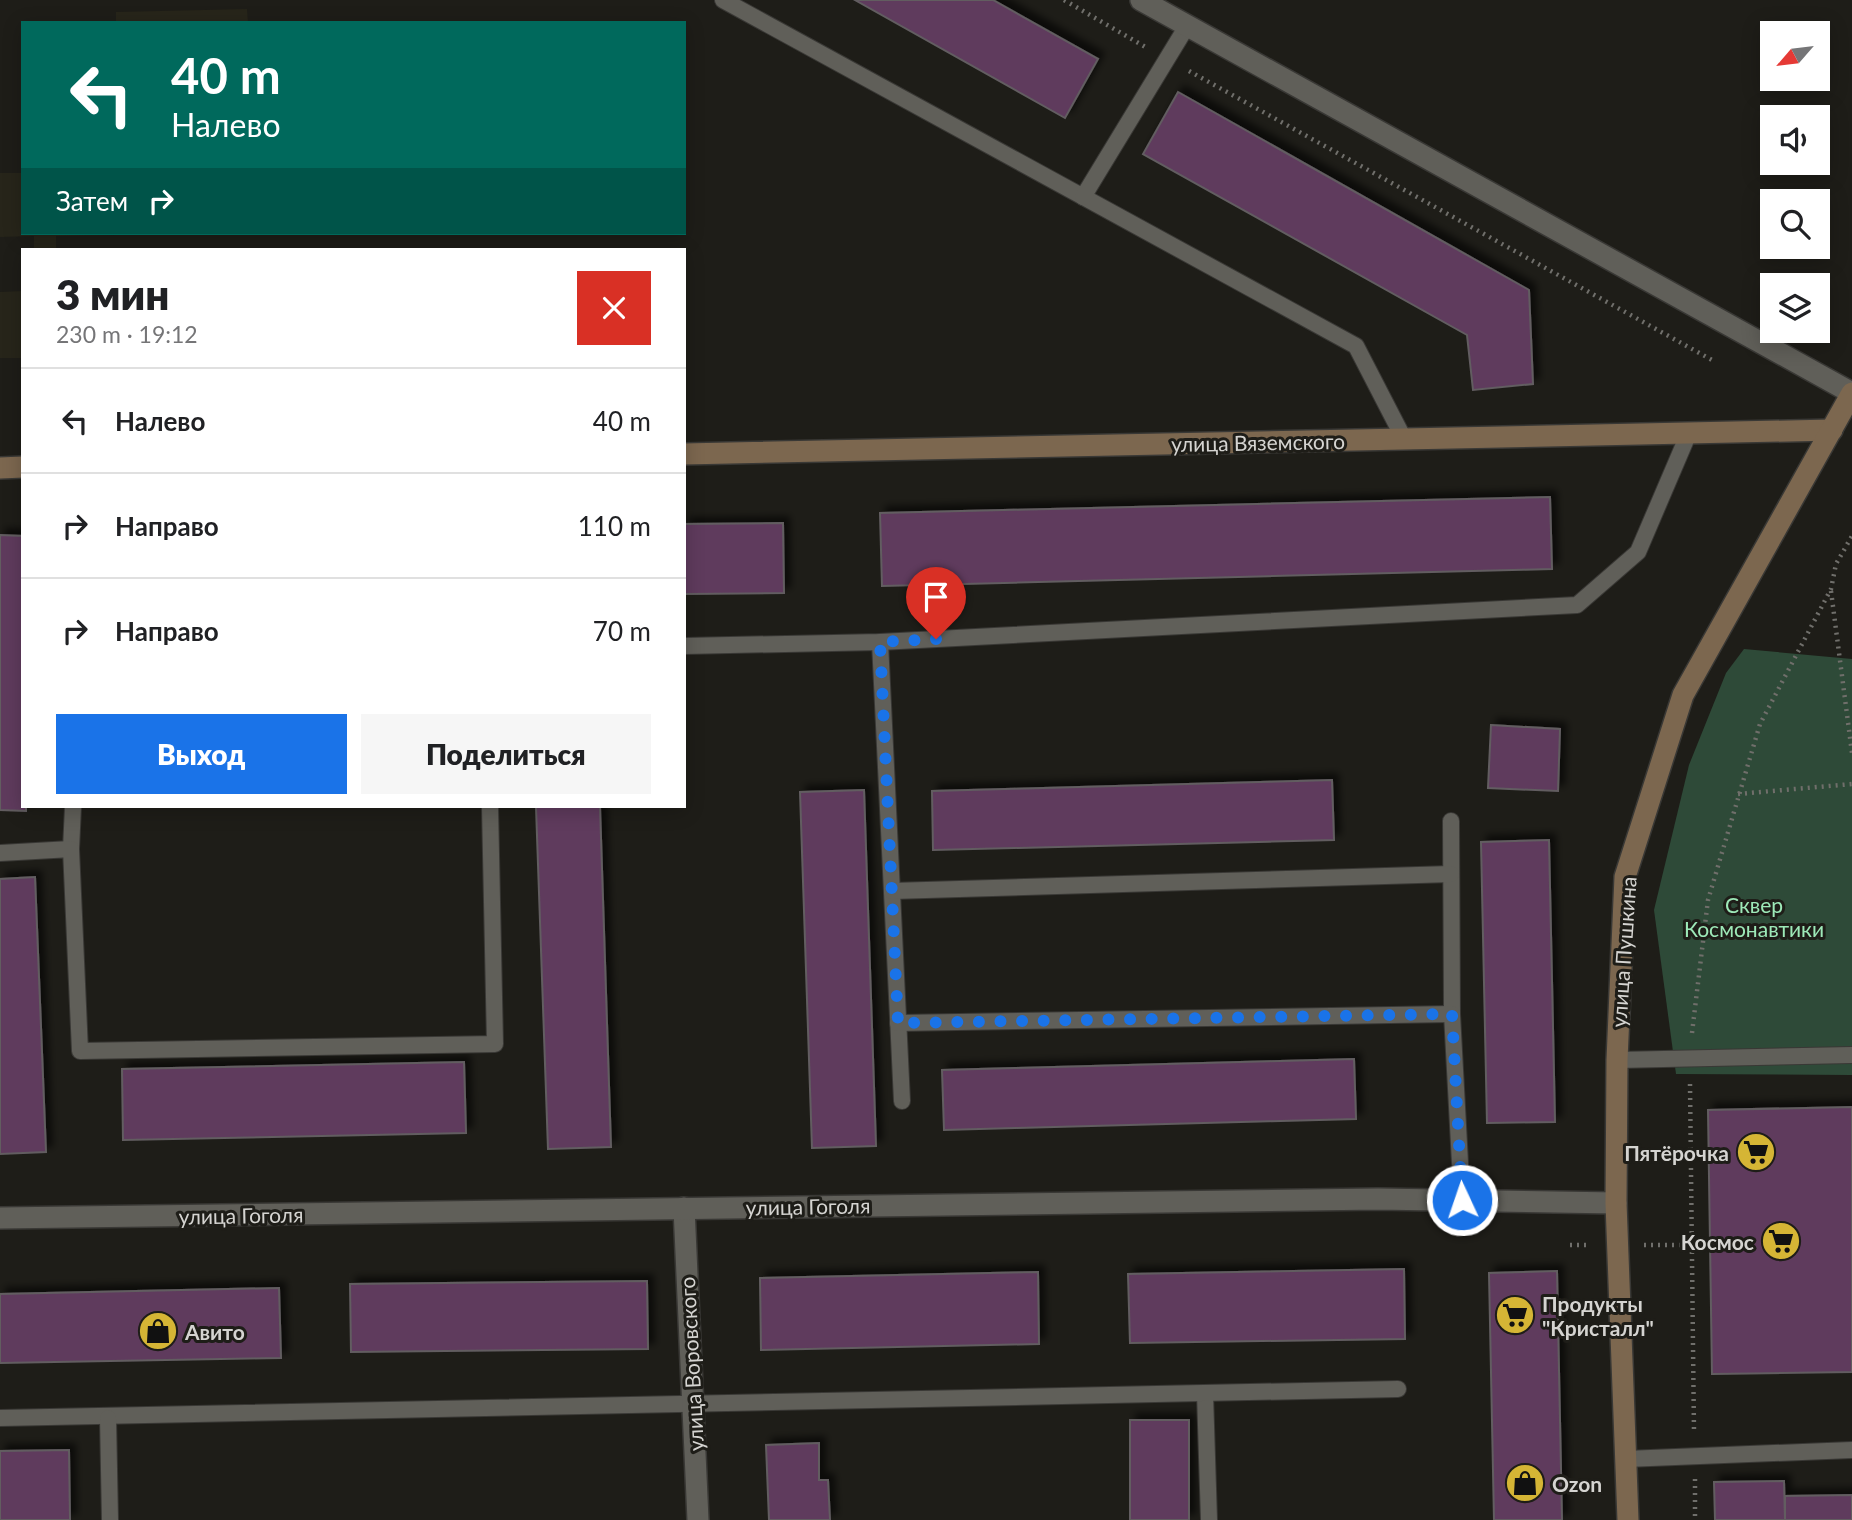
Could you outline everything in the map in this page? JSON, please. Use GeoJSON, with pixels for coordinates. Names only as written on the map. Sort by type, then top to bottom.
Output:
{"type":"FeatureCollection","features":[{"type":"Feature","properties":{"kind":"main road","name":"улица Пушкина"},"geometry":{"type":"LineString","coordinates":[[1628,1520],[1616,1203],[1617,1060],[1625,877],[1684,695],[1852,393]]}},
{"type":"Feature","properties":{"kind":"main road","name":"улица Вяземского"},"geometry":{"type":"LineString","coordinates":[[686,454],[1832,430]]}},
{"type":"Feature","properties":{"kind":"main road"},"geometry":{"type":"LineString","coordinates":[[0,468],[21,467]]}},
{"type":"Feature","properties":{"kind":"street"},"geometry":{"type":"LineString","coordinates":[[1141,0],[1852,393]]}},
{"type":"Feature","properties":{"kind":"street","name":"улица Гоголя"},"geometry":{"type":"LineString","coordinates":[[0,1218],[1378,1199],[1616,1203]]}},
{"type":"Feature","properties":{"kind":"street","name":"улица Воровского"},"geometry":{"type":"LineString","coordinates":[[684,1208],[698,1520]]}},
{"type":"Feature","properties":{"kind":"lane"},"geometry":{"type":"LineString","coordinates":[[723,0],[1356,346],[1404,439]]}},
{"type":"Feature","properties":{"kind":"lane"},"geometry":{"type":"LineString","coordinates":[[1083,197],[1187,26]]}},
{"type":"Feature","properties":{"kind":"lane"},"geometry":{"type":"LineString","coordinates":[[686,646],[880,642],[1577,605],[1638,552],[1688,435]]}},
{"type":"Feature","properties":{"kind":"lane"},"geometry":{"type":"LineString","coordinates":[[880,642],[902,1101]]}},
{"type":"Feature","properties":{"kind":"lane"},"geometry":{"type":"LineString","coordinates":[[73,808],[71,849],[80,1051],[495,1044],[490,808]]}},
{"type":"Feature","properties":{"kind":"lane"},"geometry":{"type":"LineString","coordinates":[[1451,821],[1452,1014],[1462,1200]]}},
{"type":"Feature","properties":{"kind":"lane"},"geometry":{"type":"LineString","coordinates":[[0,853],[71,849]]}},
{"type":"Feature","properties":{"kind":"lane"},"geometry":{"type":"LineString","coordinates":[[892,891],[1451,874]]}},
{"type":"Feature","properties":{"kind":"lane"},"geometry":{"type":"LineString","coordinates":[[898,1023],[1452,1014]]}},
{"type":"Feature","properties":{"kind":"lane"},"geometry":{"type":"LineString","coordinates":[[1617,1060],[1852,1055]]}},
{"type":"Feature","properties":{"kind":"lane"},"geometry":{"type":"LineString","coordinates":[[0,1418],[108,1418],[1398,1389]]}},
{"type":"Feature","properties":{"kind":"lane"},"geometry":{"type":"LineString","coordinates":[[1205,1394],[1209,1520]]}},
{"type":"Feature","properties":{"kind":"lane"},"geometry":{"type":"LineString","coordinates":[[108,1418],[110,1520]]}},
{"type":"Feature","properties":{"kind":"lane"},"geometry":{"type":"LineString","coordinates":[[1626,1459],[1852,1450]]}},
{"type":"Feature","properties":{"kind":"path"},"geometry":{"type":"LineString","coordinates":[[1064,0],[1712,360]]}},
{"type":"Feature","properties":{"kind":"path"},"geometry":{"type":"LineString","coordinates":[[1695,1520],[1690,1057],[1695,988],[1708,900],[1760,724],[1831,589],[1836,564],[1852,536]]}},
{"type":"Feature","properties":{"kind":"path"},"geometry":{"type":"LineString","coordinates":[[1831,589],[1852,753]]}},
{"type":"Feature","properties":{"kind":"path"},"geometry":{"type":"LineString","coordinates":[[1738,794],[1852,784]]}},
{"type":"Feature","properties":{"kind":"shaded area"},"geometry":{"type":"Polygon","coordinates":[[[247,9],[248,21],[116,21],[116,12],[247,9]]]}},
{"type":"Feature","properties":{"kind":"shaded area"},"geometry":{"type":"Polygon","coordinates":[[[0,173],[21,173],[21,235],[116,235],[56,236],[56,248],[34,248],[34,236],[0,237],[0,173]]]}},
{"type":"Feature","properties":{"kind":"shaded area"},"geometry":{"type":"Polygon","coordinates":[[[21,291],[21,358],[0,358],[0,292],[21,291]]]}},
{"type":"Feature","properties":{"kind":"green space","name":"Сквер Космонавтики"},"geometry":{"type":"Polygon","coordinates":[[[1744,649],[1852,659],[1852,1075],[1676,1074],[1654,910],[1689,765],[1726,673],[1744,649]]]}},
{"type":"Feature","properties":{"kind":"building"},"geometry":{"type":"Polygon","coordinates":[[[855,0],[993,0],[1098,59],[1065,118],[855,0]]]}},
{"type":"Feature","properties":{"kind":"building"},"geometry":{"type":"Polygon","coordinates":[[[1178,92],[1529,290],[1533,384],[1473,390],[1467,335],[1143,154],[1178,92]]]}},
{"type":"Feature","properties":{"kind":"building"},"geometry":{"type":"Polygon","coordinates":[[[1550,497],[1552,569],[882,586],[880,513],[1550,497]]]}},
{"type":"Feature","properties":{"kind":"building"},"geometry":{"type":"Polygon","coordinates":[[[783,523],[784,593],[686,594],[686,524],[783,523]]]}},
{"type":"Feature","properties":{"kind":"building"},"geometry":{"type":"Polygon","coordinates":[[[0,535],[21,536],[21,808],[26,808],[26,811],[0,810],[0,535]]]}},
{"type":"Feature","properties":{"kind":"building"},"geometry":{"type":"Polygon","coordinates":[[[1491,725],[1560,729],[1558,791],[1488,788],[1491,725]]]}},
{"type":"Feature","properties":{"kind":"building"},"geometry":{"type":"Polygon","coordinates":[[[1332,780],[1334,840],[933,850],[932,791],[1332,780]]]}},
{"type":"Feature","properties":{"kind":"building"},"geometry":{"type":"Polygon","coordinates":[[[864,790],[876,1146],[812,1148],[800,792],[864,790]]]}},
{"type":"Feature","properties":{"kind":"building"},"geometry":{"type":"Polygon","coordinates":[[[536,808],[600,808],[611,1147],[548,1149],[536,808]]]}},
{"type":"Feature","properties":{"kind":"building"},"geometry":{"type":"Polygon","coordinates":[[[1549,840],[1555,1122],[1487,1123],[1481,842],[1549,840]]]}},
{"type":"Feature","properties":{"kind":"building"},"geometry":{"type":"Polygon","coordinates":[[[35,877],[46,1152],[0,1154],[0,879],[35,877]]]}},
{"type":"Feature","properties":{"kind":"building"},"geometry":{"type":"Polygon","coordinates":[[[1354,1059],[1356,1119],[944,1130],[942,1070],[1354,1059]]]}},
{"type":"Feature","properties":{"kind":"building"},"geometry":{"type":"Polygon","coordinates":[[[464,1062],[466,1133],[123,1140],[122,1069],[464,1062]]]}},
{"type":"Feature","properties":{"kind":"building","name":"Космос"},"geometry":{"type":"Polygon","coordinates":[[[1852,1107],[1852,1372],[1712,1374],[1708,1110],[1852,1107]]]}},
{"type":"Feature","properties":{"kind":"building"},"geometry":{"type":"Polygon","coordinates":[[[1404,1269],[1405,1339],[1130,1343],[1128,1274],[1404,1269]]]}},
{"type":"Feature","properties":{"kind":"building"},"geometry":{"type":"Polygon","coordinates":[[[1557,1271],[1562,1520],[1494,1520],[1489,1273],[1557,1271]]]}},
{"type":"Feature","properties":{"kind":"building"},"geometry":{"type":"Polygon","coordinates":[[[1038,1272],[1039,1344],[761,1350],[760,1278],[1038,1272]]]}},
{"type":"Feature","properties":{"kind":"building"},"geometry":{"type":"Polygon","coordinates":[[[647,1281],[648,1349],[351,1352],[350,1284],[647,1281]]]}},
{"type":"Feature","properties":{"kind":"building"},"geometry":{"type":"Polygon","coordinates":[[[279,1288],[281,1358],[0,1363],[0,1294],[279,1288]]]}},
{"type":"Feature","properties":{"kind":"building"},"geometry":{"type":"Polygon","coordinates":[[[1130,1420],[1189,1420],[1189,1520],[1130,1520],[1130,1420]]]}},
{"type":"Feature","properties":{"kind":"building"},"geometry":{"type":"Polygon","coordinates":[[[819,1443],[819,1480],[828,1480],[830,1520],[769,1520],[766,1445],[819,1443]]]}},
{"type":"Feature","properties":{"kind":"building"},"geometry":{"type":"Polygon","coordinates":[[[69,1450],[70,1520],[0,1520],[0,1451],[69,1450]]]}},
{"type":"Feature","properties":{"kind":"building"},"geometry":{"type":"Polygon","coordinates":[[[1784,1481],[1785,1520],[1715,1520],[1714,1482],[1784,1481]]]}},
{"type":"Feature","properties":{"kind":"building"},"geometry":{"type":"Polygon","coordinates":[[[1852,1495],[1852,1520],[1785,1520],[1785,1496],[1852,1495]]]}},
{"type":"Feature","properties":{"kind":"place","name":"Пятёрочка"},"geometry":{"type":"Point","coordinates":[1756,1152]}},
{"type":"Feature","properties":{"kind":"place","name":"Космос"},"geometry":{"type":"Point","coordinates":[1781,1241]}},
{"type":"Feature","properties":{"kind":"place","name":"Продукты \"Кристалл\""},"geometry":{"type":"Point","coordinates":[1515,1315]}},
{"type":"Feature","properties":{"kind":"place","name":"Авито"},"geometry":{"type":"Point","coordinates":[158,1331]}},
{"type":"Feature","properties":{"kind":"place","name":"Ozon"},"geometry":{"type":"Point","coordinates":[1525,1483]}},
{"type":"Feature","properties":{"kind":"route"},"geometry":{"type":"LineString","coordinates":[[936,639],[880,642],[898,1023],[1452,1014],[1462,1200]]}}]}
